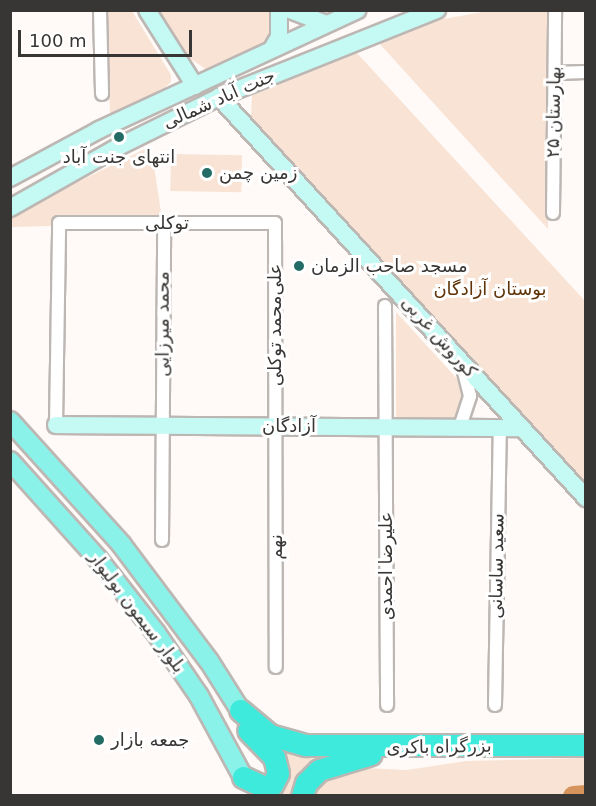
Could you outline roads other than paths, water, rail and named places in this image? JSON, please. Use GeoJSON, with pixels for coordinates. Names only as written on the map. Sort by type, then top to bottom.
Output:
{"type":"FeatureCollection","features":[{"type":"Feature","properties":{"kind":"highway","name":"بزرگراه باکری"},"geometry":{"type":"LineString","coordinates":[[240,710],[270,735],[294,743],[393,747],[585,745]]}},
{"type":"Feature","properties":{"kind":"highway"},"geometry":{"type":"LineString","coordinates":[[240,710],[252,737],[274,757],[278,773],[272,785],[248,786]]}},
{"type":"Feature","properties":{"kind":"highway"},"geometry":{"type":"LineString","coordinates":[[302,795],[306,783],[319,770],[393,747]]}},
{"type":"Feature","properties":{"kind":"main road","name":"بلوار سیمون بولیوار"},"geometry":{"type":"LineString","coordinates":[[10,421],[122,544],[202,651],[240,710]]}},
{"type":"Feature","properties":{"kind":"main road","name":"بلوار سیمون بولیوار"},"geometry":{"type":"LineString","coordinates":[[10,460],[156,633],[199,696],[248,786]]}},
{"type":"Feature","properties":{"kind":"street"},"geometry":{"type":"LineString","coordinates":[[100,10],[102,94]]}},
{"type":"Feature","properties":{"kind":"street"},"geometry":{"type":"LineString","coordinates":[[147,10],[195,86]]}},
{"type":"Feature","properties":{"kind":"street"},"geometry":{"type":"LineString","coordinates":[[273,48],[279,38],[279,10]]}},
{"type":"Feature","properties":{"kind":"street"},"geometry":{"type":"LineString","coordinates":[[290,10],[326,24]]}},
{"type":"Feature","properties":{"kind":"street","name":"جنت آباد شمالی"},"geometry":{"type":"LineString","coordinates":[[10,178],[99,130],[358,10]]}},
{"type":"Feature","properties":{"kind":"street","name":"جنت آباد شمالی"},"geometry":{"type":"LineString","coordinates":[[10,208],[118,147],[219,97],[437,10]]}},
{"type":"Feature","properties":{"kind":"street","name":"بهارستان ۲۵"},"geometry":{"type":"LineString","coordinates":[[553,213],[555,10]]}},
{"type":"Feature","properties":{"kind":"street"},"geometry":{"type":"LineString","coordinates":[[555,73],[585,72]]}},
{"type":"Feature","properties":{"kind":"street","name":"کوروش غربی"},"geometry":{"type":"LineString","coordinates":[[219,97],[585,498]]}},
{"type":"Feature","properties":{"kind":"street","name":"محمد میرزایی"},"geometry":{"type":"LineString","coordinates":[[162,540],[164,223]]}},
{"type":"Feature","properties":{"kind":"street","name":"توکلی"},"geometry":{"type":"LineString","coordinates":[[56,425],[58,224],[275,223]]}},
{"type":"Feature","properties":{"kind":"street","name":"علی‌محمد توکلی"},"geometry":{"type":"LineString","coordinates":[[275,223],[276,426]]}},
{"type":"Feature","properties":{"kind":"street","name":"علیرضا احمدی"},"geometry":{"type":"LineString","coordinates":[[385,306],[387,705]]}},
{"type":"Feature","properties":{"kind":"street"},"geometry":{"type":"LineString","coordinates":[[460,427],[470,396],[462,363]]}},
{"type":"Feature","properties":{"kind":"street","name":"آزادگان"},"geometry":{"type":"LineString","coordinates":[[56,425],[521,428]]}},
{"type":"Feature","properties":{"kind":"street","name":"نهم"},"geometry":{"type":"LineString","coordinates":[[276,426],[276,668]]}},
{"type":"Feature","properties":{"kind":"street","name":"سعید ساسانی"},"geometry":{"type":"LineString","coordinates":[[495,705],[500,428]]}},
{"type":"Feature","properties":{"kind":"waterway"},"geometry":{"type":"LineString","coordinates":[[573,796],[586,795]]}},
{"type":"Feature","properties":{"kind":"place","name":"انتهای جنت آباد"},"geometry":{"type":"Point","coordinates":[119,137]}},
{"type":"Feature","properties":{"kind":"place","name":"زمین چمن"},"geometry":{"type":"Point","coordinates":[207,173]}},
{"type":"Feature","properties":{"kind":"place","name":"مسجد صاحب الزمان"},"geometry":{"type":"Point","coordinates":[299,266]}},
{"type":"Feature","properties":{"kind":"place","name":"جمعه بازار"},"geometry":{"type":"Point","coordinates":[99,740]}},
{"type":"Feature","properties":{"kind":"park label","name":"بوستان آزادگان"},"geometry":{"type":"Point","coordinates":[490,289]}}]}
